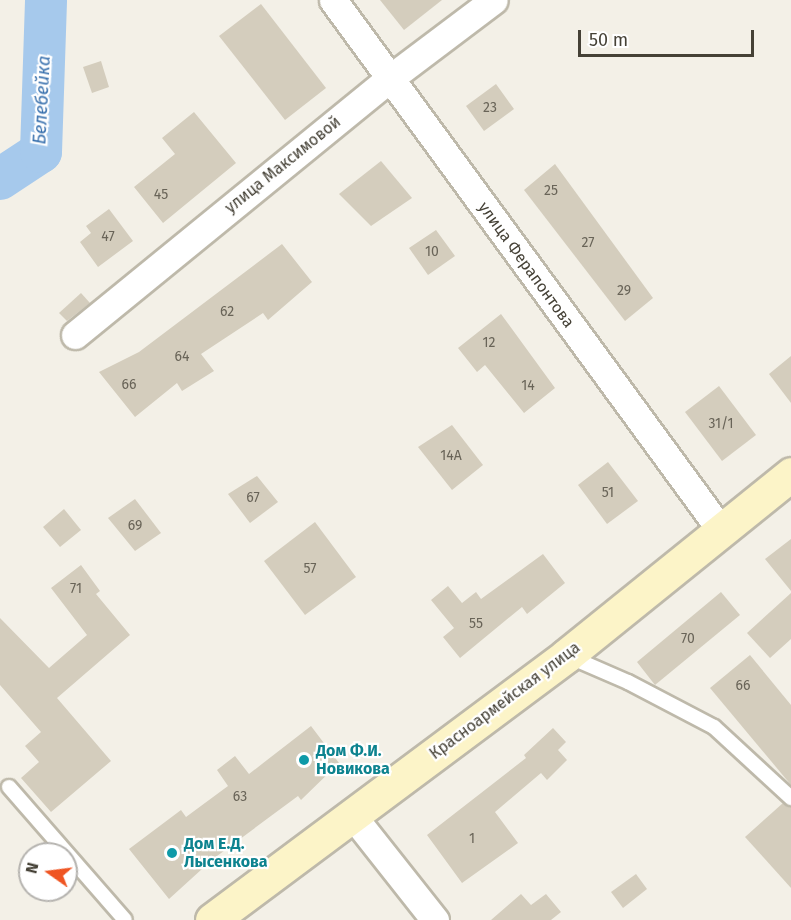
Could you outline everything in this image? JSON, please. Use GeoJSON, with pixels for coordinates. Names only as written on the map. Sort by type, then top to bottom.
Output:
{"type":"FeatureCollection","features":[{"type":"Feature","properties":{"kind":"main road","name":"Красноармейская улица"},"geometry":{"type":"LineString","coordinates":[[212,920],[567,655],[720,529],[791,474]]}},
{"type":"Feature","properties":{"kind":"street","name":"улица Ферапонтова"},"geometry":{"type":"LineString","coordinates":[[333,0],[720,529]]}},
{"type":"Feature","properties":{"kind":"street","name":"улица Максимовой"},"geometry":{"type":"LineString","coordinates":[[75,335],[389,79],[494,0]]}},
{"type":"Feature","properties":{"kind":"street"},"geometry":{"type":"LineString","coordinates":[[352,815],[435,920]]}},
{"type":"Feature","properties":{"kind":"lane"},"geometry":{"type":"LineString","coordinates":[[567,655],[628,682],[714,728],[774,779],[791,798]]}},
{"type":"Feature","properties":{"kind":"lane"},"geometry":{"type":"LineString","coordinates":[[9,787],[125,920]]}},
{"type":"Feature","properties":{"kind":"building"},"geometry":{"type":"Polygon","coordinates":[[[380,0],[442,0],[404,30],[380,0]]]}},
{"type":"Feature","properties":{"kind":"building"},"geometry":{"type":"Polygon","coordinates":[[[261,4],[326,88],[285,120],[219,36],[261,4]]]}},
{"type":"Feature","properties":{"kind":"building"},"geometry":{"type":"Polygon","coordinates":[[[101,61],[109,87],[92,93],[83,67],[101,61]]]}},
{"type":"Feature","properties":{"kind":"building"},"geometry":{"type":"Polygon","coordinates":[[[496,84],[514,109],[484,131],[466,106],[496,84]]]}},
{"type":"Feature","properties":{"kind":"building"},"geometry":{"type":"Polygon","coordinates":[[[194,112],[236,163],[163,223],[134,187],[175,154],[162,138],[194,112]]]}},
{"type":"Feature","properties":{"kind":"building"},"geometry":{"type":"Polygon","coordinates":[[[381,161],[412,198],[371,226],[339,194],[381,161]]]}},
{"type":"Feature","properties":{"kind":"building"},"geometry":{"type":"Polygon","coordinates":[[[555,164],[653,298],[625,321],[524,190],[555,164]]]}},
{"type":"Feature","properties":{"kind":"building"},"geometry":{"type":"Polygon","coordinates":[[[109,209],[133,241],[98,267],[80,242],[91,233],[86,226],[109,209]]]}},
{"type":"Feature","properties":{"kind":"building"},"geometry":{"type":"Polygon","coordinates":[[[436,230],[455,256],[428,275],[409,248],[436,230]]]}},
{"type":"Feature","properties":{"kind":"building"},"geometry":{"type":"Polygon","coordinates":[[[282,244],[312,282],[268,320],[263,313],[201,354],[214,371],[182,391],[177,383],[135,417],[99,372],[139,352],[282,244]]]}},
{"type":"Feature","properties":{"kind":"building"},"geometry":{"type":"Polygon","coordinates":[[[81,293],[90,303],[67,321],[59,313],[81,293]]]}},
{"type":"Feature","properties":{"kind":"building"},"geometry":{"type":"Polygon","coordinates":[[[501,314],[555,388],[524,413],[485,365],[477,372],[458,348],[501,314]]]}},
{"type":"Feature","properties":{"kind":"building"},"geometry":{"type":"Polygon","coordinates":[[[791,356],[791,403],[769,374],[791,356]]]}},
{"type":"Feature","properties":{"kind":"building"},"geometry":{"type":"Polygon","coordinates":[[[719,386],[756,435],[722,461],[685,412],[719,386]]]}},
{"type":"Feature","properties":{"kind":"building"},"geometry":{"type":"Polygon","coordinates":[[[452,425],[483,465],[452,490],[418,447],[452,425]]]}},
{"type":"Feature","properties":{"kind":"building"},"geometry":{"type":"Polygon","coordinates":[[[608,462],[638,501],[607,524],[578,485],[608,462]]]}},
{"type":"Feature","properties":{"kind":"building"},"geometry":{"type":"Polygon","coordinates":[[[257,476],[278,502],[250,523],[228,494],[257,476]]]}},
{"type":"Feature","properties":{"kind":"building"},"geometry":{"type":"Polygon","coordinates":[[[135,499],[161,533],[135,551],[108,518],[135,499]]]}},
{"type":"Feature","properties":{"kind":"building"},"geometry":{"type":"Polygon","coordinates":[[[64,509],[81,530],[60,547],[43,527],[64,509]]]}},
{"type":"Feature","properties":{"kind":"building"},"geometry":{"type":"Polygon","coordinates":[[[315,522],[356,577],[305,615],[264,561],[315,522]]]}},
{"type":"Feature","properties":{"kind":"building"},"geometry":{"type":"Polygon","coordinates":[[[791,539],[791,591],[765,559],[791,539]]]}},
{"type":"Feature","properties":{"kind":"building"},"geometry":{"type":"Polygon","coordinates":[[[543,554],[565,583],[527,614],[522,607],[460,658],[443,637],[454,628],[431,600],[448,586],[462,603],[476,592],[481,599],[543,554]]]}},
{"type":"Feature","properties":{"kind":"building"},"geometry":{"type":"Polygon","coordinates":[[[81,565],[100,591],[96,594],[130,635],[57,698],[111,761],[51,812],[21,778],[39,762],[25,746],[41,732],[0,685],[0,618],[49,668],[87,635],[51,588],[81,565]]]}},
{"type":"Feature","properties":{"kind":"building"},"geometry":{"type":"Polygon","coordinates":[[[721,592],[740,615],[655,685],[637,662],[721,592]]]}},
{"type":"Feature","properties":{"kind":"building"},"geometry":{"type":"Polygon","coordinates":[[[791,593],[791,639],[770,658],[747,633],[791,593]]]}},
{"type":"Feature","properties":{"kind":"building"},"geometry":{"type":"Polygon","coordinates":[[[750,655],[791,705],[791,785],[710,688],[750,655]]]}},
{"type":"Feature","properties":{"kind":"building"},"geometry":{"type":"Polygon","coordinates":[[[311,726],[339,763],[301,800],[298,796],[213,859],[169,899],[129,849],[181,810],[186,817],[228,786],[217,770],[235,756],[249,774],[311,726]]]}},
{"type":"Feature","properties":{"kind":"building"},"geometry":{"type":"Polygon","coordinates":[[[553,728],[566,742],[558,750],[567,760],[547,780],[541,773],[495,812],[518,843],[462,883],[427,835],[526,758],[524,755],[553,728]]]}},
{"type":"Feature","properties":{"kind":"building"},"geometry":{"type":"Polygon","coordinates":[[[783,803],[791,807],[791,888],[745,837],[783,803]]]}},
{"type":"Feature","properties":{"kind":"building"},"geometry":{"type":"Polygon","coordinates":[[[636,874],[647,889],[623,908],[611,892],[636,874]]]}},
{"type":"Feature","properties":{"kind":"building"},"geometry":{"type":"Polygon","coordinates":[[[521,894],[531,905],[546,894],[561,912],[551,920],[491,920],[521,894]]]}},
{"type":"Feature","properties":{"kind":"waterway","name":"Белебейка"},"geometry":{"type":"LineString","coordinates":[[0,179],[41,152],[46,0]]}},
{"type":"Feature","properties":{"kind":"place","name":"Дом Ф.И. Новикова"},"geometry":{"type":"Point","coordinates":[304,760]}},
{"type":"Feature","properties":{"kind":"place","name":"Дом Е.Д. Лысенкова"},"geometry":{"type":"Point","coordinates":[172,853]}}]}
